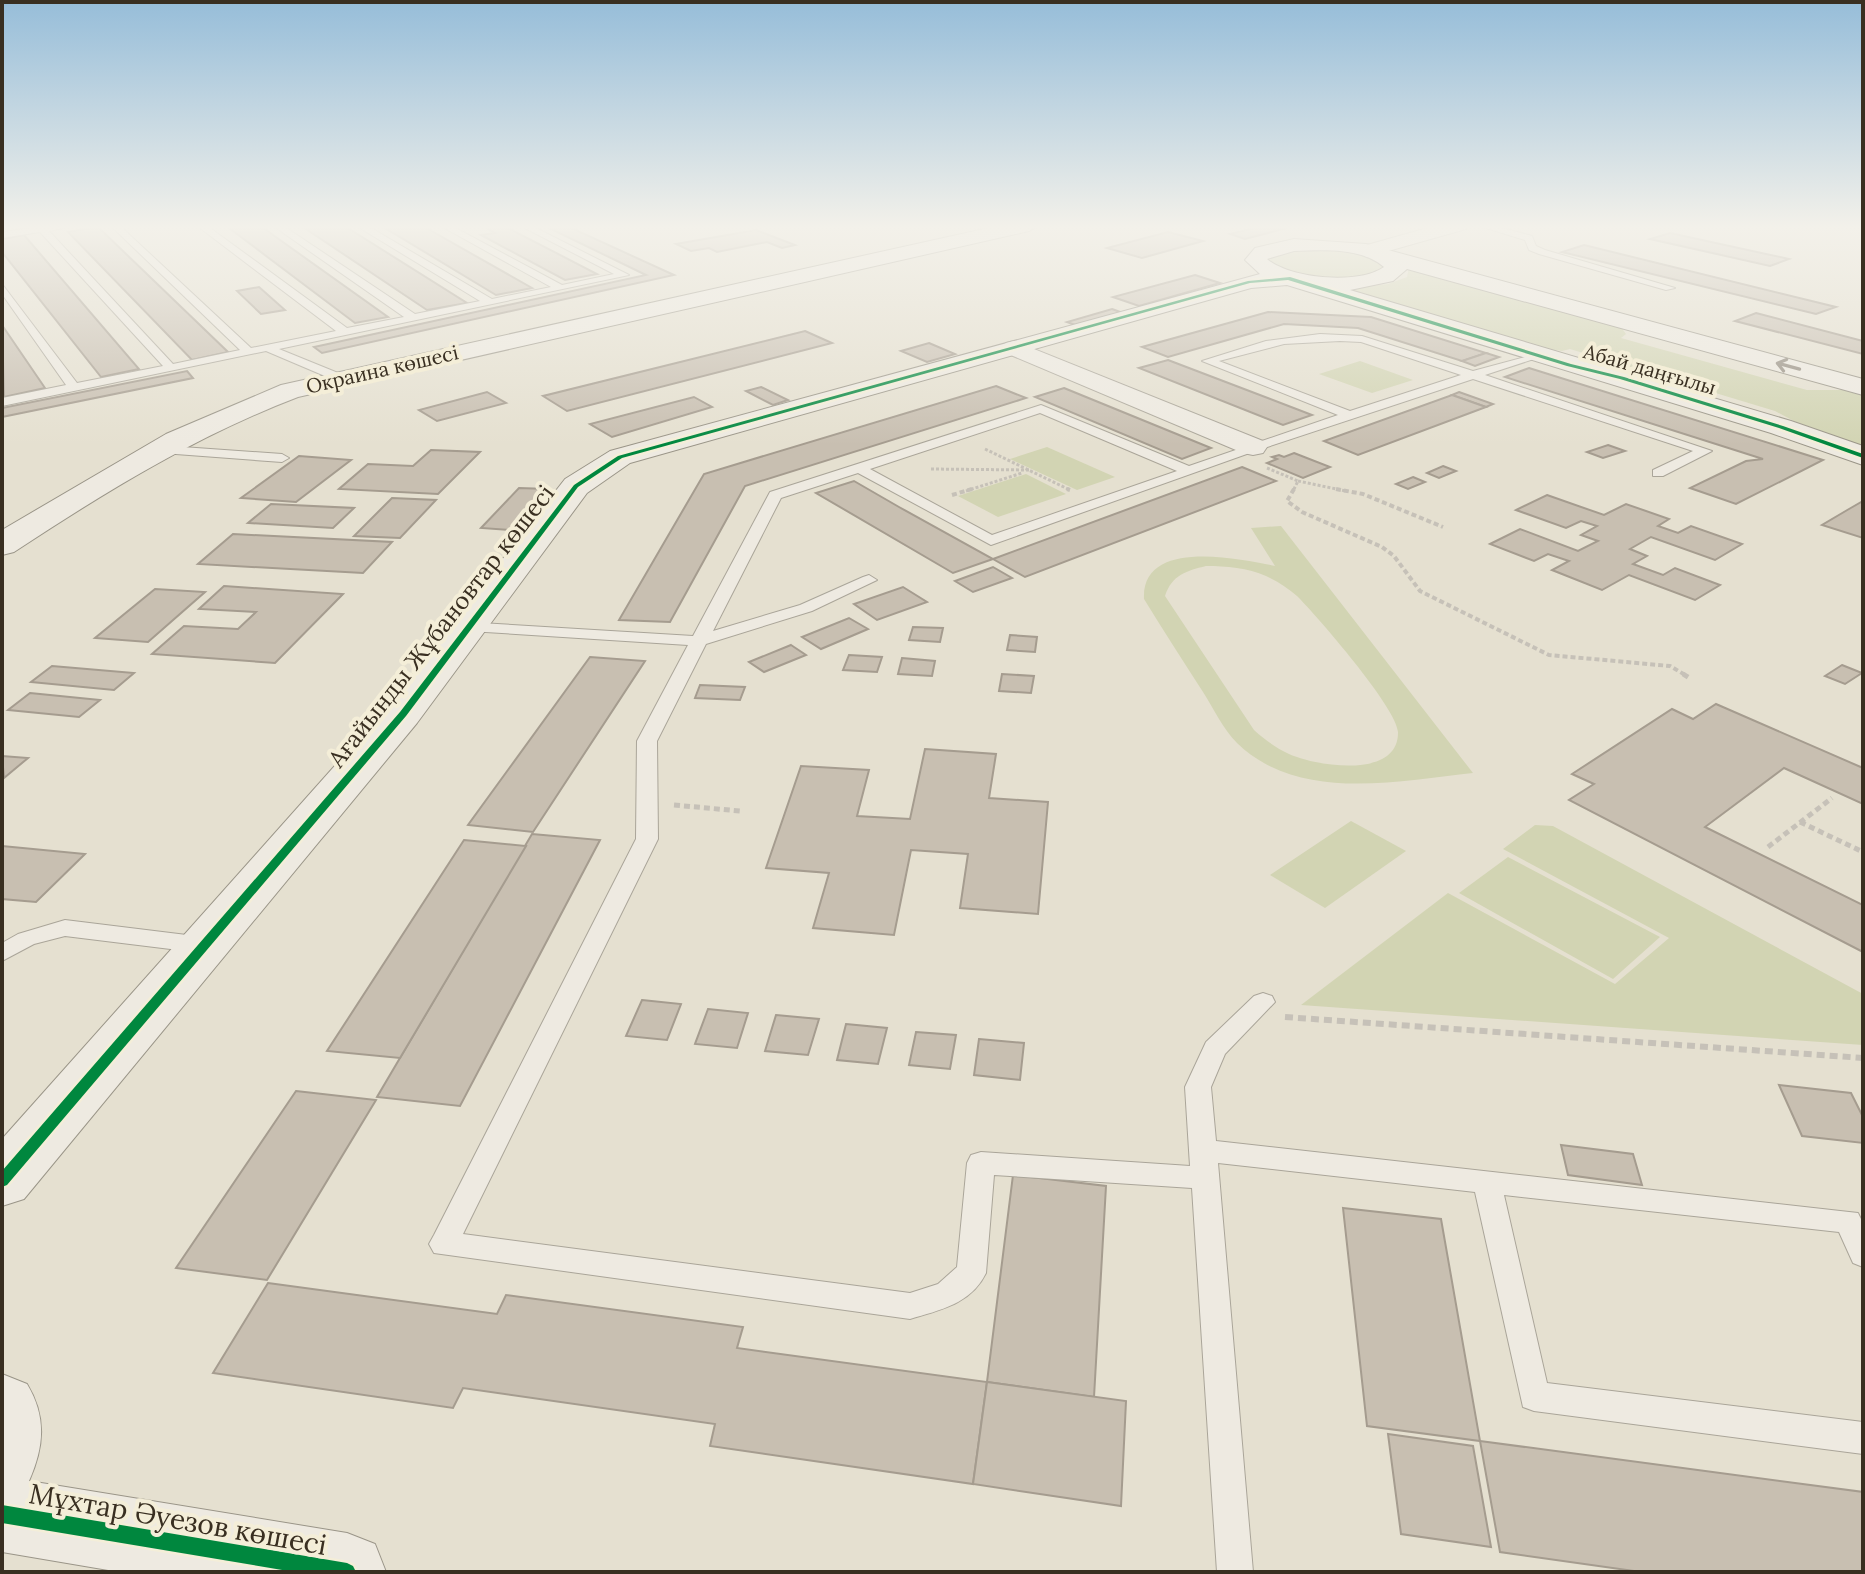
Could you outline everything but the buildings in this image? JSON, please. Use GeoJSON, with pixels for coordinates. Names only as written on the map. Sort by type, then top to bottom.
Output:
{"type":"FeatureCollection","features":[{"type":"Feature","properties":{"kind":"street","name":"Окраина көшесі"},"geometry":{"type":"LineString","coordinates":[[2,545],[154,449],[253,404],[339,378],[698,298]]}},
{"type":"Feature","properties":{"kind":"street","name":"Ағайынды Жұбановтар көшесі"},"geometry":{"type":"LineString","coordinates":[[2,1181],[403,714],[576,486],[620,457],[1189,298]]}},
{"type":"Feature","properties":{"kind":"street","name":"Абай даңғылы"},"geometry":{"type":"LineString","coordinates":[[1344,298],[1781,427],[1863,456]]}},
{"type":"Feature","properties":{"kind":"street","name":"Абай даңғылы"},"geometry":{"type":"LineString","coordinates":[[1539,298],[1863,387]]}},
{"type":"Feature","properties":{"kind":"street"},"geometry":{"type":"LineString","coordinates":[[1014,348],[1244,450]]}},
{"type":"Feature","properties":{"kind":"street"},"geometry":{"type":"LineString","coordinates":[[2,1408],[6,1415],[2,1459]]}},
{"type":"Feature","properties":{"kind":"street","name":"Мұхтар Әуезов көшесі"},"geometry":{"type":"LineString","coordinates":[[2,1514],[347,1572]]}},
{"type":"Feature","properties":{"kind":"lane"},"geometry":{"type":"LineString","coordinates":[[10,298],[74,388]]}},
{"type":"Feature","properties":{"kind":"lane"},"geometry":{"type":"LineString","coordinates":[[106,298],[172,369]]}},
{"type":"Feature","properties":{"kind":"lane"},"geometry":{"type":"LineString","coordinates":[[192,298],[250,353]]}},
{"type":"Feature","properties":{"kind":"lane"},"geometry":{"type":"LineString","coordinates":[[299,298],[346,333]]}},
{"type":"Feature","properties":{"kind":"lane"},"geometry":{"type":"LineString","coordinates":[[385,298],[415,319]]}},
{"type":"Feature","properties":{"kind":"lane"},"geometry":{"type":"LineString","coordinates":[[483,298],[491,303]]}},
{"type":"Feature","properties":{"kind":"lane"},"geometry":{"type":"LineString","coordinates":[[2,402],[512,298]]}},
{"type":"Feature","properties":{"kind":"lane"},"geometry":{"type":"LineString","coordinates":[[1351,416],[1208,361],[1288,338],[1334,336],[1362,339],[1705,451],[1658,473]]}},
{"type":"Feature","properties":{"kind":"lane"},"geometry":{"type":"LineString","coordinates":[[270,349],[339,378]]}},
{"type":"Feature","properties":{"kind":"lane"},"geometry":{"type":"LineString","coordinates":[[859,468],[991,540],[1244,450],[1536,355]]}},
{"type":"Feature","properties":{"kind":"lane"},"geometry":{"type":"LineString","coordinates":[[1189,471],[1041,409],[775,495],[647,741],[647,839],[444,1244],[910,1306],[947,1295],[971,1273],[981,1163],[1204,1164],[1487,1182],[1848,1221],[1863,1254]]}},
{"type":"Feature","properties":{"kind":"lane"},"geometry":{"type":"LineString","coordinates":[[154,449],[282,458]]}},
{"type":"Feature","properties":{"kind":"lane"},"geometry":{"type":"LineString","coordinates":[[469,626],[699,641],[806,608],[869,580]]}},
{"type":"Feature","properties":{"kind":"lane"},"geometry":{"type":"LineString","coordinates":[[2,953],[26,939],[65,928],[204,945]]}},
{"type":"Feature","properties":{"kind":"lane"},"geometry":{"type":"LineString","coordinates":[[1235,1572],[1198,1087],[1215,1049],[1255,1009]]}},
{"type":"Feature","properties":{"kind":"lane"},"geometry":{"type":"LineString","coordinates":[[1487,1182],[1534,1396],[1863,1438]]}},
{"type":"Feature","properties":{"kind":"path"},"geometry":{"type":"LineString","coordinates":[[959,436],[1097,503]]}},
{"type":"Feature","properties":{"kind":"path"},"geometry":{"type":"LineString","coordinates":[[1244,450],[1298,481],[1363,494],[1443,527]]}},
{"type":"Feature","properties":{"kind":"path"},"geometry":{"type":"LineString","coordinates":[[859,468],[1030,470]]}},
{"type":"Feature","properties":{"kind":"path"},"geometry":{"type":"LineString","coordinates":[[924,504],[1030,470]]}},
{"type":"Feature","properties":{"kind":"path"},"geometry":{"type":"LineString","coordinates":[[1298,481],[1287,501],[1302,512],[1382,547],[1394,556],[1420,591],[1549,655],[1670,666],[1691,679]]}},
{"type":"Feature","properties":{"kind":"path"},"geometry":{"type":"LineString","coordinates":[[1768,847],[1832,798]]}},
{"type":"Feature","properties":{"kind":"path"},"geometry":{"type":"LineString","coordinates":[[647,802],[740,811]]}},
{"type":"Feature","properties":{"kind":"path"},"geometry":{"type":"LineString","coordinates":[[1800,822],[1863,852]]}},
{"type":"Feature","properties":{"kind":"path"},"geometry":{"type":"LineString","coordinates":[[1255,1009],[1863,1058]]}},
{"type":"Feature","properties":{"kind":"green space"},"geometry":{"type":"Polygon","coordinates":[[[1372,298],[1520,298],[1621,327],[1626,334],[1621,338],[1807,390],[1850,390],[1863,394],[1863,450],[1827,439],[1775,411],[1570,349],[1562,351],[1509,344],[1372,298]]]}},
{"type":"Feature","properties":{"kind":"green space"},"geometry":{"type":"Polygon","coordinates":[[[1360,361],[1413,380],[1372,393],[1319,374],[1360,361]]]}},
{"type":"Feature","properties":{"kind":"green space"},"geometry":{"type":"Polygon","coordinates":[[[1047,447],[1115,477],[1077,490],[1010,459],[1047,447]]]}},
{"type":"Feature","properties":{"kind":"green space"},"geometry":{"type":"Polygon","coordinates":[[[1026,474],[1066,494],[998,517],[958,496],[1026,474]]]}},
{"type":"Feature","properties":{"kind":"green space"},"geometry":{"type":"Polygon","coordinates":[[[1281,526],[1473,773],[1381,783],[1319,781],[1289,774],[1262,762],[1237,743],[1144,599],[1147,580],[1158,567],[1174,560],[1216,557],[1275,566],[1251,528],[1281,526]],[[1206,566],[1181,575],[1165,596],[1254,730],[1284,752],[1317,762],[1354,766],[1385,757],[1395,747],[1398,732],[1385,703],[1355,662],[1297,596],[1266,576],[1244,569],[1206,566]]]}},
{"type":"Feature","properties":{"kind":"green space"},"geometry":{"type":"Polygon","coordinates":[[[1351,821],[1406,851],[1325,908],[1270,875],[1351,821]]]}},
{"type":"Feature","properties":{"kind":"green space"},"geometry":{"type":"Polygon","coordinates":[[[1535,825],[1553,826],[1863,994],[1863,1045],[1301,1005],[1448,893],[1615,984],[1669,938],[1503,849],[1535,825]]]}},
{"type":"Feature","properties":{"kind":"green space"},"geometry":{"type":"Polygon","coordinates":[[[1508,857],[1660,937],[1613,979],[1459,893],[1508,857]]]}},
{"type":"Feature","properties":{"kind":"cycle path"},"geometry":{"type":"LineString","coordinates":[[2,1181],[403,714],[576,486],[620,457],[1191,298]]}},
{"type":"Feature","properties":{"kind":"cycle path"},"geometry":{"type":"LineString","coordinates":[[1354,298],[1781,427],[1863,456]]}},
{"type":"Feature","properties":{"kind":"cycle path"},"geometry":{"type":"LineString","coordinates":[[2,1514],[347,1572]]}}]}
